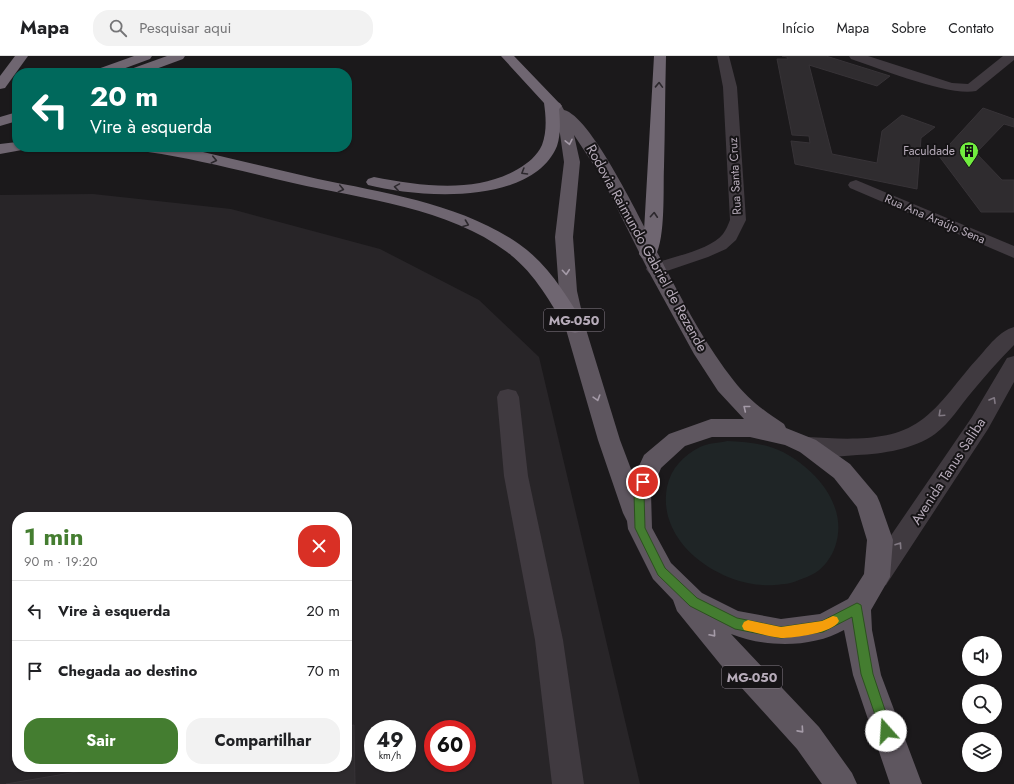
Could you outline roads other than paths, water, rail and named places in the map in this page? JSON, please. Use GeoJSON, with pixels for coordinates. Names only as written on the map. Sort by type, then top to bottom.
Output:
{"type":"FeatureCollection","features":[{"type":"Feature","properties":{"kind":"highway"},"geometry":{"type":"LineString","coordinates":[[14,68],[22,56]]}},
{"type":"Feature","properties":{"kind":"highway"},"geometry":{"type":"LineString","coordinates":[[114,68],[146,56]]}},
{"type":"Feature","properties":{"kind":"highway"},"geometry":{"type":"LineString","coordinates":[[147,68],[179,56]]}},
{"type":"Feature","properties":{"kind":"highway"},"geometry":{"type":"LineString","coordinates":[[165,68],[191,56]]}},
{"type":"Feature","properties":{"kind":"highway","name":"Rodovia Raimundo Gabriel de Rezende"},"geometry":{"type":"LineString","coordinates":[[507,56],[553,104]]}},
{"type":"Feature","properties":{"kind":"highway"},"geometry":{"type":"LineString","coordinates":[[652,261],[660,56]]}},
{"type":"Feature","properties":{"kind":"highway"},"geometry":{"type":"LineString","coordinates":[[0,85],[12,70]]}},
{"type":"Feature","properties":{"kind":"highway"},"geometry":{"type":"LineString","coordinates":[[241,152],[396,187],[440,192],[468,190],[494,185],[523,173],[539,160],[547,150],[551,140],[553,104]]}},
{"type":"Feature","properties":{"kind":"highway"},"geometry":{"type":"LineString","coordinates":[[0,108],[12,109]]}},
{"type":"Feature","properties":{"kind":"highway"},"geometry":{"type":"LineString","coordinates":[[0,122],[12,112]]}},
{"type":"Feature","properties":{"kind":"highway"},"geometry":{"type":"LineString","coordinates":[[0,150],[12,148]]}},
{"type":"Feature","properties":{"kind":"highway"},"geometry":{"type":"LineString","coordinates":[[176,152],[407,204],[468,224],[512,248],[537,268],[554,289],[575,326]]}},
{"type":"Feature","properties":{"kind":"main road","name":"Rodovia Raimundo Gabriel de Rezende"},"geometry":{"type":"LineString","coordinates":[[553,104],[575,125],[591,145],[608,171],[652,261],[703,352],[740,404],[762,421],[799,442],[842,471],[868,503],[880,540],[877,577]]}},
{"type":"Feature","properties":{"kind":"main road","name":"Rodovia Raimundo Gabriel de Rezende"},"geometry":{"type":"LineString","coordinates":[[553,104],[570,146],[572,162],[564,237],[568,291],[575,326],[609,440],[640,528],[662,572]]}},
{"type":"Feature","properties":{"kind":"main road"},"geometry":{"type":"LineString","coordinates":[[640,528],[639,493],[652,462],[677,440],[711,428],[750,428],[799,442]]}},
{"type":"Feature","properties":{"kind":"main road"},"geometry":{"type":"LineString","coordinates":[[662,572],[694,602],[721,616],[735,623],[781,632],[823,627],[857,608],[877,577]]}},
{"type":"Feature","properties":{"kind":"main road","name":"MG-050"},"geometry":{"type":"LineString","coordinates":[[662,572],[730,654],[808,738],[841,784]]}},
{"type":"Feature","properties":{"kind":"main road"},"geometry":{"type":"LineString","coordinates":[[857,608],[858,630],[867,674],[906,784]]}},
{"type":"Feature","properties":{"kind":"street","name":"Rua Santa Cruz"},"geometry":{"type":"LineString","coordinates":[[652,261],[714,248],[726,242],[733,233],[738,220],[730,87],[723,56]]}},
{"type":"Feature","properties":{"kind":"street"},"geometry":{"type":"LineString","coordinates":[[856,56],[951,87],[971,88],[1011,56]]}},
{"type":"Feature","properties":{"kind":"street","name":"Rua Ana Araújo Sena"},"geometry":{"type":"LineString","coordinates":[[856,185],[1014,253]]}},
{"type":"Feature","properties":{"kind":"street"},"geometry":{"type":"LineString","coordinates":[[799,442],[846,448],[891,443],[923,430],[944,411],[1000,347],[1014,334]]}},
{"type":"Feature","properties":{"kind":"street","name":"Avenida Tanus Saliba"},"geometry":{"type":"LineString","coordinates":[[877,577],[980,423],[1014,363]]}},
{"type":"Feature","properties":{"kind":"street"},"geometry":{"type":"LineString","coordinates":[[508,397],[516,476],[549,640],[568,784]]}},
{"type":"Feature","properties":{"kind":"place","name":"Faculdade"},"geometry":{"type":"Point","coordinates":[969,168]}}]}
